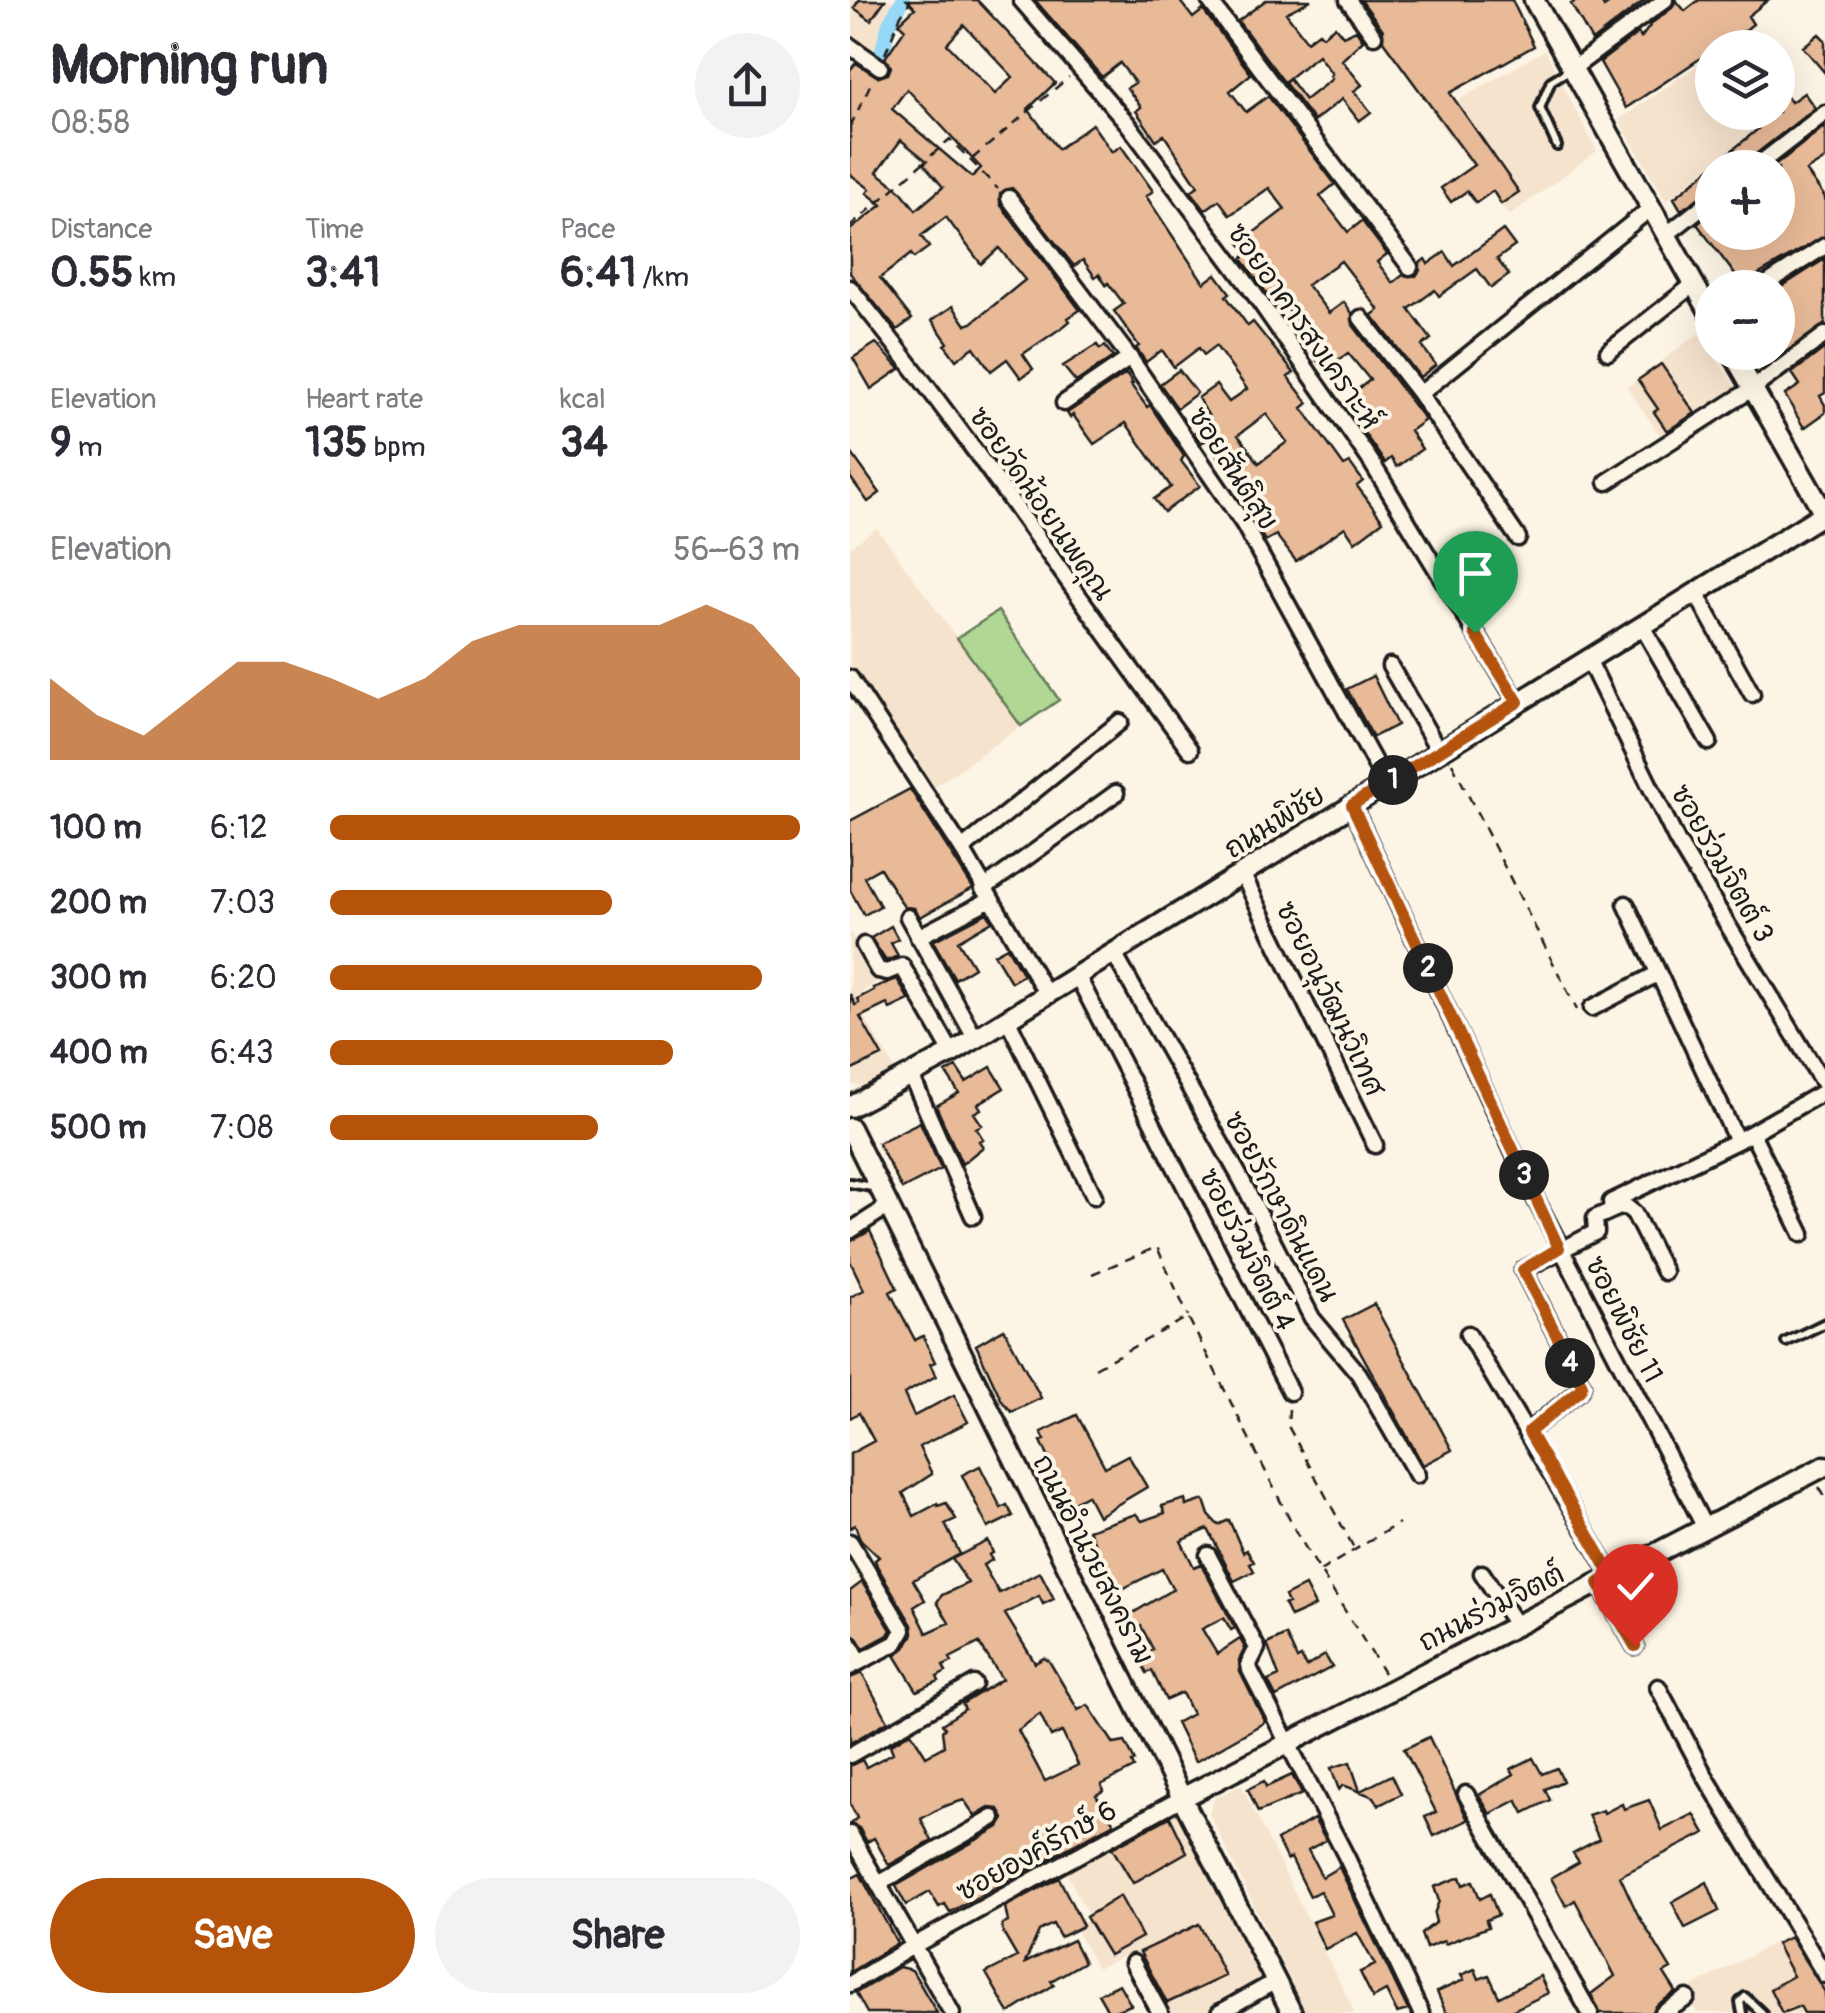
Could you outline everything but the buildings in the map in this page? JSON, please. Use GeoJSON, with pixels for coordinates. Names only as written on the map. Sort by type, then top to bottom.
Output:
{"type":"FeatureCollection","features":[{"type":"Feature","properties":{"kind":"street","name":"ซอยอาคารสงเคราะห์"},"geometry":{"type":"LineString","coordinates":[[1021,0],[1128,124],[1248,285],[1370,460],[1518,702]]}},
{"type":"Feature","properties":{"kind":"street"},"geometry":{"type":"LineString","coordinates":[[1209,0],[1410,267]]}},
{"type":"Feature","properties":{"kind":"street"},"geometry":{"type":"LineString","coordinates":[[1348,0],[1374,36]]}},
{"type":"Feature","properties":{"kind":"street"},"geometry":{"type":"LineString","coordinates":[[1534,0],[1694,284],[1608,352]]}},
{"type":"Feature","properties":{"kind":"street"},"geometry":{"type":"LineString","coordinates":[[1572,68],[1665,0]]}},
{"type":"Feature","properties":{"kind":"street"},"geometry":{"type":"LineString","coordinates":[[850,46],[880,67]]}},
{"type":"Feature","properties":{"kind":"street"},"geometry":{"type":"LineString","coordinates":[[1778,150],[1824,115]]}},
{"type":"Feature","properties":{"kind":"street","name":"ซอยสันติสุข"},"geometry":{"type":"LineString","coordinates":[[1009,198],[1130,358],[1243,523],[1386,784]]}},
{"type":"Feature","properties":{"kind":"street"},"geometry":{"type":"LineString","coordinates":[[1420,394],[1652,208]]}},
{"type":"Feature","properties":{"kind":"street"},"geometry":{"type":"LineString","coordinates":[[1666,235],[1695,213]]}},
{"type":"Feature","properties":{"kind":"street"},"geometry":{"type":"LineString","coordinates":[[1788,270],[1825,246]]}},
{"type":"Feature","properties":{"kind":"street","name":"ซอยวัดน้อยนพคุณ"},"geometry":{"type":"LineString","coordinates":[[850,288],[920,374],[1190,750]]}},
{"type":"Feature","properties":{"kind":"street"},"geometry":{"type":"LineString","coordinates":[[1361,318],[1420,394],[1518,538]]}},
{"type":"Feature","properties":{"kind":"street"},"geometry":{"type":"LineString","coordinates":[[1608,482],[1752,389],[1825,335]]}},
{"type":"Feature","properties":{"kind":"street"},"geometry":{"type":"LineString","coordinates":[[1064,403],[1130,358]]}},
{"type":"Feature","properties":{"kind":"street"},"geometry":{"type":"LineString","coordinates":[[1742,370],[1825,514]]}},
{"type":"Feature","properties":{"kind":"street","name":"ถนนพิชัย"},"geometry":{"type":"LineString","coordinates":[[850,1107],[952,1053],[1825,514]]}},
{"type":"Feature","properties":{"kind":"street"},"geometry":{"type":"LineString","coordinates":[[1696,593],[1752,694]]}},
{"type":"Feature","properties":{"kind":"street"},"geometry":{"type":"LineString","coordinates":[[1642,626],[1709,742]]}},
{"type":"Feature","properties":{"kind":"street","name":"ซอยร่วมจิตต์ 3"},"geometry":{"type":"LineString","coordinates":[[1588,659],[1678,841],[1825,1088]]}},
{"type":"Feature","properties":{"kind":"street"},"geometry":{"type":"LineString","coordinates":[[1390,666],[1442,750]]}},
{"type":"Feature","properties":{"kind":"street"},"geometry":{"type":"LineString","coordinates":[[850,678],[962,849],[1046,993]]}},
{"type":"Feature","properties":{"kind":"street"},"geometry":{"type":"LineString","coordinates":[[962,849],[1120,722]]}},
{"type":"Feature","properties":{"kind":"street"},"geometry":{"type":"LineString","coordinates":[[918,937],[986,894],[1116,794]]}},
{"type":"Feature","properties":{"kind":"street","name":"ซอยพิชัย 11"},"geometry":{"type":"LineString","coordinates":[[1352,805],[1559,1248],[1704,1528]]}},
{"type":"Feature","properties":{"kind":"street","name":"ซอยอนุวัฒนวิเทศ"},"geometry":{"type":"LineString","coordinates":[[1242,873],[1376,1145]]}},
{"type":"Feature","properties":{"kind":"street"},"geometry":{"type":"LineString","coordinates":[[1626,904],[1737,1141]]}},
{"type":"Feature","properties":{"kind":"street"},"geometry":{"type":"LineString","coordinates":[[908,918],[975,1038]]}},
{"type":"Feature","properties":{"kind":"street"},"geometry":{"type":"LineString","coordinates":[[864,945],[878,970],[888,972],[902,966],[952,1053]]}},
{"type":"Feature","properties":{"kind":"street","name":"ซอยรักษาดินแดน"},"geometry":{"type":"LineString","coordinates":[[1113,952],[1241,1179],[1312,1318],[1359,1374],[1417,1475]]}},
{"type":"Feature","properties":{"kind":"street","name":"ซอยร่วมจิตต์ 4"},"geometry":{"type":"LineString","coordinates":[[1078,974],[1290,1392]]}},
{"type":"Feature","properties":{"kind":"street"},"geometry":{"type":"LineString","coordinates":[[1586,1012],[1657,974]]}},
{"type":"Feature","properties":{"kind":"street"},"geometry":{"type":"LineString","coordinates":[[1007,1018],[1094,1196]]}},
{"type":"Feature","properties":{"kind":"street"},"geometry":{"type":"LineString","coordinates":[[911,1075],[973,1216]]}},
{"type":"Feature","properties":{"kind":"street"},"geometry":{"type":"LineString","coordinates":[[1602,1214],[1607,1204],[1737,1141],[1825,1088]]}},
{"type":"Feature","properties":{"kind":"street","name":"ถนนอำนวยสงคราม"},"geometry":{"type":"LineString","coordinates":[[850,1128],[1292,2013]]}},
{"type":"Feature","properties":{"kind":"street"},"geometry":{"type":"LineString","coordinates":[[1752,1132],[1802,1234]]}},
{"type":"Feature","properties":{"kind":"street"},"geometry":{"type":"LineString","coordinates":[[1529,1432],[1582,1385],[1523,1270],[1596,1232],[1594,1219],[1624,1205],[1630,1208],[1664,1272]]}},
{"type":"Feature","properties":{"kind":"street"},"geometry":{"type":"LineString","coordinates":[[850,1231],[887,1207]]}},
{"type":"Feature","properties":{"kind":"street"},"geometry":{"type":"LineString","coordinates":[[1468,1334],[1529,1432],[1635,1646]]}},
{"type":"Feature","properties":{"kind":"street","name":"ถนนร่วมจิตต์"},"geometry":{"type":"LineString","coordinates":[[1182,1798],[1825,1466]]}},
{"type":"Feature","properties":{"kind":"street"},"geometry":{"type":"LineString","coordinates":[[850,1542],[903,1630],[896,1644],[855,1664],[850,1644]]}},
{"type":"Feature","properties":{"kind":"street"},"geometry":{"type":"LineString","coordinates":[[1208,1555],[1257,1648],[1250,1670],[1421,2013]]}},
{"type":"Feature","properties":{"kind":"street"},"geometry":{"type":"LineString","coordinates":[[1482,1573],[1516,1626]]}},
{"type":"Feature","properties":{"kind":"street"},"geometry":{"type":"LineString","coordinates":[[850,1754],[974,1684]]}},
{"type":"Feature","properties":{"kind":"street"},"geometry":{"type":"LineString","coordinates":[[1658,1687],[1705,1776],[1825,1975]]}},
{"type":"Feature","properties":{"kind":"street"},"geometry":{"type":"LineString","coordinates":[[1466,1794],[1590,2013]]}},
{"type":"Feature","properties":{"kind":"street","name":"ซอยองค์รักษ์ 6"},"geometry":{"type":"LineString","coordinates":[[850,1984],[1182,1798]]}},
{"type":"Feature","properties":{"kind":"street"},"geometry":{"type":"LineString","coordinates":[[880,1883],[993,1818]]}},
{"type":"Feature","properties":{"kind":"street"},"geometry":{"type":"LineString","coordinates":[[850,1834],[952,2013]]}},
{"type":"Feature","properties":{"kind":"street"},"geometry":{"type":"LineString","coordinates":[[1133,1962],[1160,2013]]}},
{"type":"Feature","properties":{"kind":"street"},"geometry":{"type":"LineString","coordinates":[[1218,2013],[1276,1981]]}},
{"type":"Feature","properties":{"kind":"street"},"geometry":{"type":"LineString","coordinates":[[1663,2013],[1687,1998]]}},
{"type":"Feature","properties":{"kind":"lane"},"geometry":{"type":"LineString","coordinates":[[1557,146],[1540,108],[1551,82],[1572,68]]}},
{"type":"Feature","properties":{"kind":"lane"},"geometry":{"type":"LineString","coordinates":[[850,1183],[878,1188]]}},
{"type":"Feature","properties":{"kind":"lane"},"geometry":{"type":"LineString","coordinates":[[1786,1342],[1825,1323]]}},
{"type":"Feature","properties":{"kind":"lane"},"geometry":{"type":"LineString","coordinates":[[1742,2013],[1740,2002],[1745,1997],[1762,2013]]}},
{"type":"Feature","properties":{"kind":"path"},"geometry":{"type":"LineString","coordinates":[[970,160],[1078,70]]}},
{"type":"Feature","properties":{"kind":"path"},"geometry":{"type":"LineString","coordinates":[[850,227],[950,138],[1009,198]]}},
{"type":"Feature","properties":{"kind":"path"},"geometry":{"type":"LineString","coordinates":[[1442,750],[1586,1012]]}},
{"type":"Feature","properties":{"kind":"path"},"geometry":{"type":"LineString","coordinates":[[1092,1274],[1156,1247],[1297,1534],[1387,1679]]}},
{"type":"Feature","properties":{"kind":"path"},"geometry":{"type":"LineString","coordinates":[[1094,1368],[1188,1317]]}},
{"type":"Feature","properties":{"kind":"path"},"geometry":{"type":"LineString","coordinates":[[1290,1392],[1288,1426],[1355,1550]]}},
{"type":"Feature","properties":{"kind":"path"},"geometry":{"type":"LineString","coordinates":[[1320,1571],[1399,1523]]}},
{"type":"Feature","properties":{"kind":"shaded area"},"geometry":{"type":"Polygon","coordinates":[[[850,0],[895,0],[880,29],[879,45],[868,54],[850,38],[850,0]]]}},
{"type":"Feature","properties":{"kind":"shaded area"},"geometry":{"type":"Polygon","coordinates":[[[1545,50],[1597,151],[1509,216],[1433,115],[1545,50]]]}},
{"type":"Feature","properties":{"kind":"shaded area"},"geometry":{"type":"Polygon","coordinates":[[[1695,67],[1695,130],[1753,130],[1729,150],[1695,150],[1695,177],[1666,201],[1619,120],[1695,67]]]}},
{"type":"Feature","properties":{"kind":"shaded area"},"geometry":{"type":"Polygon","coordinates":[[[1695,336],[1695,370],[1724,370],[1745,401],[1670,450],[1627,387],[1695,336]]]}},
{"type":"Feature","properties":{"kind":"shaded area"},"geometry":{"type":"Polygon","coordinates":[[[877,528],[1021,726],[934,787],[850,663],[850,547],[877,528]]]}},
{"type":"Feature","properties":{"kind":"shaded area"},"geometry":{"type":"Polygon","coordinates":[[[850,931],[878,981],[858,995],[856,1002],[895,1069],[862,1086],[850,1084],[850,931]]]}},
{"type":"Feature","properties":{"kind":"shaded area"},"geometry":{"type":"Polygon","coordinates":[[[1241,1785],[1355,2013],[1306,2013],[1209,1813],[1213,1799],[1241,1785]]]}},
{"type":"Feature","properties":{"kind":"shaded area"},"geometry":{"type":"Polygon","coordinates":[[[1162,1806],[1175,1810],[1268,1991],[1229,2013],[1168,2013],[1133,1952],[1097,1968],[1074,1927],[1090,1919],[1066,1872],[1162,1806]]]}},
{"type":"Feature","properties":{"kind":"shaded area"},"geometry":{"type":"Polygon","coordinates":[[[1792,1933],[1825,1987],[1825,2013],[1697,2013],[1685,1991],[1792,1933]]]}},
{"type":"Feature","properties":{"kind":"green space"},"geometry":{"type":"Polygon","coordinates":[[[998,611],[1059,700],[1021,726],[957,638],[998,611]]]}},
{"type":"Feature","properties":{"kind":"waterway"},"geometry":{"type":"LineString","coordinates":[[879,63],[890,22],[903,0]]}},
{"type":"Feature","properties":{"kind":"route"},"geometry":{"type":"LineString","coordinates":[[1475,633],[1518,702],[1352,805],[1559,1248],[1523,1270],[1582,1385],[1529,1432],[1612,1576],[1599,1583],[1635,1646]]}}]}
